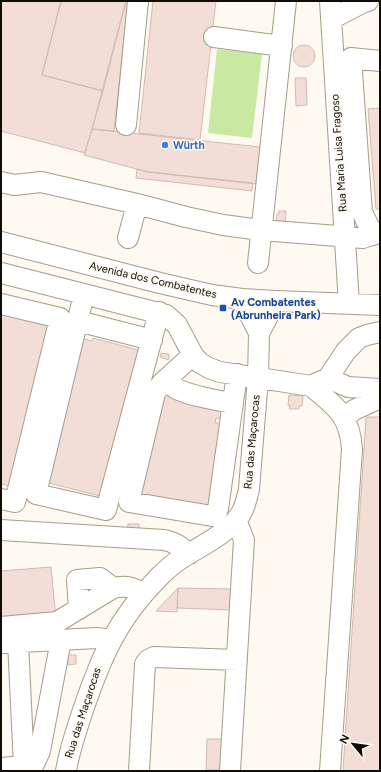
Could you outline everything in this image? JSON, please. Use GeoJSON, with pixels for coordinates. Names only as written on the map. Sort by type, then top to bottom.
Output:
{"type":"FeatureCollection","features":[{"type":"Feature","properties":{"kind":"street"},"geometry":{"type":"LineString","coordinates":[[126,125],[138,1]]}},
{"type":"Feature","properties":{"kind":"street"},"geometry":{"type":"LineString","coordinates":[[258,263],[286,1]]}},
{"type":"Feature","properties":{"kind":"street"},"geometry":{"type":"LineString","coordinates":[[330,10],[368,1]]}},
{"type":"Feature","properties":{"kind":"street","name":"Rua Maria Luisa Fragoso"},"geometry":{"type":"LineString","coordinates":[[330,10],[350,304]]}},
{"type":"Feature","properties":{"kind":"street"},"geometry":{"type":"LineString","coordinates":[[214,37],[282,46]]}},
{"type":"Feature","properties":{"kind":"street"},"geometry":{"type":"LineString","coordinates":[[1,182],[14,185],[41,182],[223,225],[261,230],[363,238],[376,234],[362,212],[352,58],[380,61]]}},
{"type":"Feature","properties":{"kind":"street"},"geometry":{"type":"LineString","coordinates":[[128,238],[137,204]]}},
{"type":"Feature","properties":{"kind":"street","name":"Avenida dos Combatentes"},"geometry":{"type":"LineString","coordinates":[[1,242],[186,289],[242,299],[380,305]]}},
{"type":"Feature","properties":{"kind":"street"},"geometry":{"type":"LineString","coordinates":[[1,273],[166,315],[177,325],[193,355],[200,363],[220,372],[258,378],[319,382],[348,387],[380,389]]}},
{"type":"Feature","properties":{"kind":"street"},"geometry":{"type":"LineString","coordinates":[[75,292],[36,494],[106,510],[159,312]]}},
{"type":"Feature","properties":{"kind":"street","name":"Rua das Maçarocas"},"geometry":{"type":"LineString","coordinates":[[242,299],[259,333]]}},
{"type":"Feature","properties":{"kind":"street","name":"Rua das Maçarocas"},"geometry":{"type":"LineString","coordinates":[[66,767],[100,662],[126,615],[160,576],[180,559],[223,533],[241,514],[249,489],[258,378],[259,333],[276,301]]}},
{"type":"Feature","properties":{"kind":"street"},"geometry":{"type":"LineString","coordinates":[[1,304],[152,340]]}},
{"type":"Feature","properties":{"kind":"street"},"geometry":{"type":"LineString","coordinates":[[1,499],[15,502],[69,319]]}},
{"type":"Feature","properties":{"kind":"street"},"geometry":{"type":"LineString","coordinates":[[319,382],[346,350],[359,338],[367,334],[380,332]]}},
{"type":"Feature","properties":{"kind":"street"},"geometry":{"type":"LineString","coordinates":[[193,355],[166,379],[155,393],[129,502],[215,516],[218,509],[237,374]]}},
{"type":"Feature","properties":{"kind":"street"},"geometry":{"type":"LineString","coordinates":[[166,379],[176,388],[183,391],[221,401],[233,402]]}},
{"type":"Feature","properties":{"kind":"street"},"geometry":{"type":"LineString","coordinates":[[319,382],[344,418],[351,434],[352,449],[330,771]]}},
{"type":"Feature","properties":{"kind":"street"},"geometry":{"type":"LineString","coordinates":[[344,418],[354,410],[380,398]]}},
{"type":"Feature","properties":{"kind":"street"},"geometry":{"type":"LineString","coordinates":[[230,771],[244,540],[236,520]]}},
{"type":"Feature","properties":{"kind":"street"},"geometry":{"type":"LineString","coordinates":[[1,530],[164,540],[173,542],[188,554]]}},
{"type":"Feature","properties":{"kind":"street"},"geometry":{"type":"LineString","coordinates":[[79,609],[77,580],[100,578],[113,588]]}},
{"type":"Feature","properties":{"kind":"street"},"geometry":{"type":"LineString","coordinates":[[1,627],[57,622],[113,588],[126,586],[134,588],[143,594]]}},
{"type":"Feature","properties":{"kind":"street"},"geometry":{"type":"LineString","coordinates":[[30,766],[9,643],[97,638],[111,640]]}},
{"type":"Feature","properties":{"kind":"street"},"geometry":{"type":"LineString","coordinates":[[30,766],[40,751],[61,640]]}},
{"type":"Feature","properties":{"kind":"street"},"geometry":{"type":"LineString","coordinates":[[139,771],[145,664],[148,660],[154,656],[237,660]]}},
{"type":"Feature","properties":{"kind":"street"},"geometry":{"type":"LineString","coordinates":[[1,768],[30,766],[66,767]]}},
{"type":"Feature","properties":{"kind":"green space"},"geometry":{"type":"Polygon","coordinates":[[[217,49],[262,54],[252,138],[208,133],[217,49]]]}},
{"type":"Feature","properties":{"kind":"building"},"geometry":{"type":"Polygon","coordinates":[[[1,1],[61,1],[42,75],[103,91],[85,153],[1,131],[1,1]]]}},
{"type":"Feature","properties":{"kind":"building"},"geometry":{"type":"Polygon","coordinates":[[[61,1],[126,1],[103,91],[42,75],[61,1]]]}},
{"type":"Feature","properties":{"kind":"building"},"geometry":{"type":"Polygon","coordinates":[[[126,1],[128,1],[114,131],[92,129],[126,1]]]}},
{"type":"Feature","properties":{"kind":"building"},"geometry":{"type":"Polygon","coordinates":[[[153,1],[216,1],[200,140],[139,133],[153,1]]]}},
{"type":"Feature","properties":{"kind":"building"},"geometry":{"type":"Polygon","coordinates":[[[300,45],[308,45],[315,52],[315,60],[308,67],[300,67],[293,60],[293,52],[300,45]]]}},
{"type":"Feature","properties":{"kind":"building"},"geometry":{"type":"Polygon","coordinates":[[[295,78],[306,78],[307,105],[296,106],[295,78]]]}},
{"type":"Feature","properties":{"kind":"building"},"geometry":{"type":"Polygon","coordinates":[[[380,108],[380,209],[376,209],[368,109],[380,108]]]}},
{"type":"Feature","properties":{"kind":"building"},"geometry":{"type":"Polygon","coordinates":[[[92,129],[260,147],[256,184],[148,172],[84,155],[92,129]]]}},
{"type":"Feature","properties":{"kind":"building"},"geometry":{"type":"Polygon","coordinates":[[[137,169],[148,172],[253,183],[252,191],[136,178],[137,169]]]}},
{"type":"Feature","properties":{"kind":"building"},"geometry":{"type":"Polygon","coordinates":[[[279,211],[286,211],[285,225],[276,224],[277,214],[279,211]]]}},
{"type":"Feature","properties":{"kind":"building"},"geometry":{"type":"Polygon","coordinates":[[[1,308],[55,322],[13,487],[1,484],[1,308]]]}},
{"type":"Feature","properties":{"kind":"building"},"geometry":{"type":"Polygon","coordinates":[[[81,338],[92,341],[93,338],[142,351],[104,497],[45,482],[81,338]]]}},
{"type":"Feature","properties":{"kind":"building"},"geometry":{"type":"Polygon","coordinates":[[[161,353],[169,354],[169,360],[160,357],[161,353]]]}},
{"type":"Feature","properties":{"kind":"building"},"geometry":{"type":"Polygon","coordinates":[[[159,392],[218,407],[228,417],[221,419],[216,418],[215,423],[227,423],[213,514],[135,494],[159,392]]]}},
{"type":"Feature","properties":{"kind":"building"},"geometry":{"type":"Polygon","coordinates":[[[289,395],[303,396],[302,406],[299,406],[299,409],[289,409],[289,395]]]}},
{"type":"Feature","properties":{"kind":"building"},"geometry":{"type":"Polygon","coordinates":[[[366,417],[380,417],[380,771],[343,771],[366,417]]]}},
{"type":"Feature","properties":{"kind":"building"},"geometry":{"type":"Polygon","coordinates":[[[128,524],[139,524],[139,532],[127,531],[128,524]]]}},
{"type":"Feature","properties":{"kind":"building"},"geometry":{"type":"Polygon","coordinates":[[[51,567],[56,619],[1,624],[1,571],[51,567]]]}},
{"type":"Feature","properties":{"kind":"building"},"geometry":{"type":"Polygon","coordinates":[[[178,588],[177,612],[156,611],[178,588]]]}},
{"type":"Feature","properties":{"kind":"building"},"geometry":{"type":"Polygon","coordinates":[[[178,588],[231,589],[231,610],[177,608],[178,588]]]}},
{"type":"Feature","properties":{"kind":"building"},"geometry":{"type":"Polygon","coordinates":[[[68,655],[76,655],[76,664],[68,665],[68,655]]]}},
{"type":"Feature","properties":{"kind":"building"},"geometry":{"type":"Polygon","coordinates":[[[207,739],[223,739],[222,770],[206,770],[207,739]]]}},
{"type":"Feature","properties":{"kind":"place","name":"Würth"},"geometry":{"type":"Point","coordinates":[165,145]}},
{"type":"Feature","properties":{"kind":"place","name":"Av Combatentes (Abrunheira Park)"},"geometry":{"type":"Point","coordinates":[223,308]}}]}
